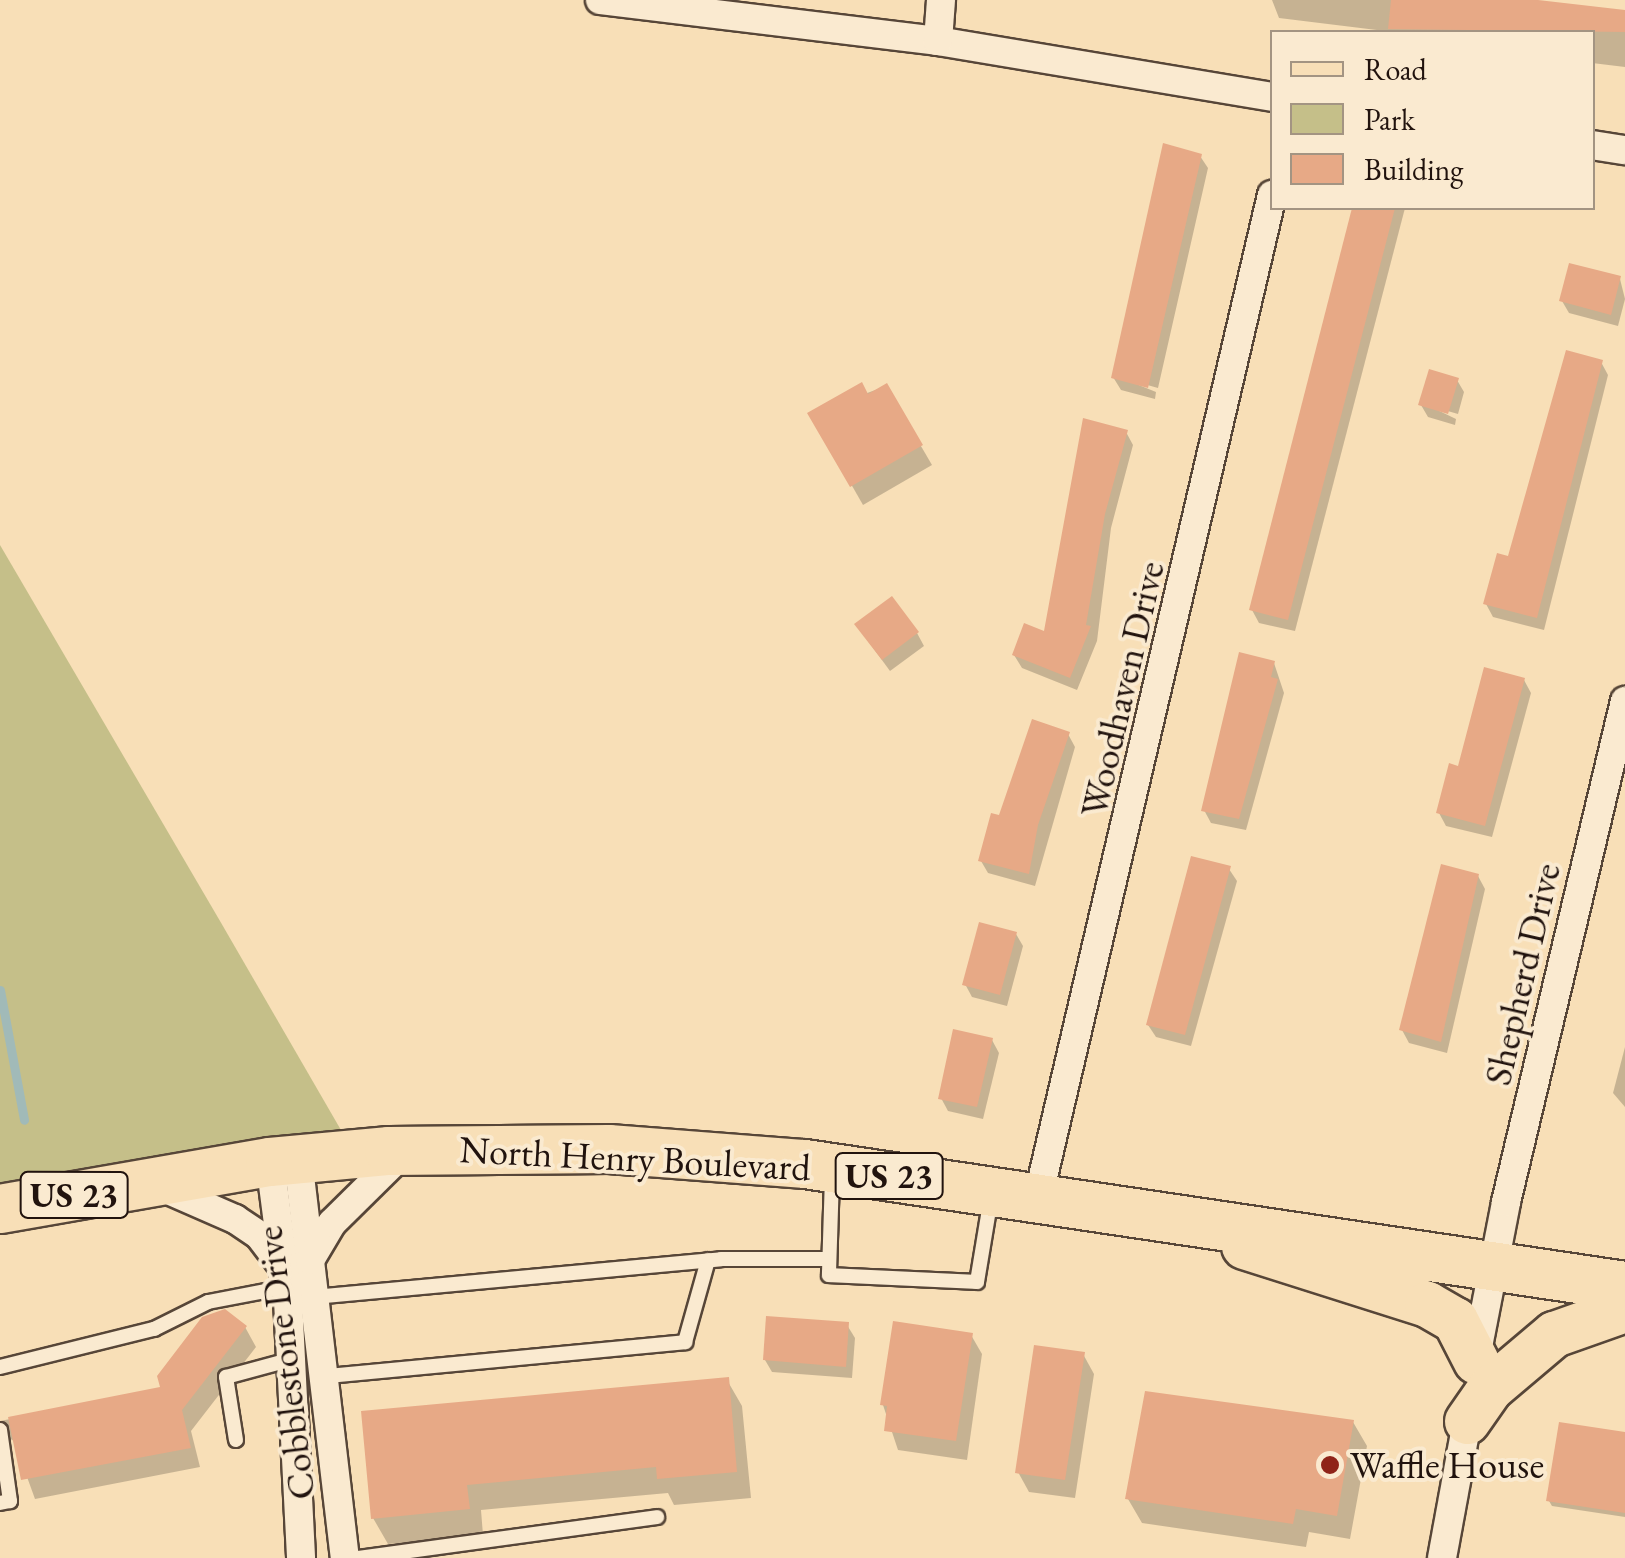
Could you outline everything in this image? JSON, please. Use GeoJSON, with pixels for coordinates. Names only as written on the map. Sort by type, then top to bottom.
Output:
{"type":"FeatureCollection","features":[{"type":"Feature","properties":{"kind":"highway","name":"North Henry Boulevard"},"geometry":{"type":"LineString","coordinates":[[0,1209],[284,1160],[407,1150],[609,1149],[832,1168],[1015,1194],[1146,1218],[1625,1286]]}},
{"type":"Feature","properties":{"kind":"main road"},"geometry":{"type":"LineString","coordinates":[[1146,1218],[1427,1304],[1455,1320],[1476,1361]]}},
{"type":"Feature","properties":{"kind":"main road"},"geometry":{"type":"LineString","coordinates":[[1468,1422],[1490,1388],[1554,1334],[1625,1309]]}},
{"type":"Feature","properties":{"kind":"street"},"geometry":{"type":"LineString","coordinates":[[600,0],[938,41],[1270,98]]}},
{"type":"Feature","properties":{"kind":"street"},"geometry":{"type":"LineString","coordinates":[[938,41],[941,0]]}},
{"type":"Feature","properties":{"kind":"street"},"geometry":{"type":"LineString","coordinates":[[1595,145],[1625,150]]}},
{"type":"Feature","properties":{"kind":"street","name":"Woodhaven Drive"},"geometry":{"type":"LineString","coordinates":[[1015,1194],[1270,203]]}},
{"type":"Feature","properties":{"kind":"street","name":"Shepherd Drive"},"geometry":{"type":"LineString","coordinates":[[1442,1558],[1494,1266],[1625,700]]}},
{"type":"Feature","properties":{"kind":"street"},"geometry":{"type":"LineString","coordinates":[[148,1182],[234,1218],[258,1234],[296,1283],[332,1223],[407,1150]]}},
{"type":"Feature","properties":{"kind":"street","name":"Cobblestone Drive"},"geometry":{"type":"LineString","coordinates":[[284,1160],[296,1283],[289,1360],[300,1558]]}},
{"type":"Feature","properties":{"kind":"street","name":"Cobblestone Drive"},"geometry":{"type":"LineString","coordinates":[[296,1283],[327,1376],[345,1558]]}},
{"type":"Feature","properties":{"kind":"lane"},"geometry":{"type":"LineString","coordinates":[[832,1168],[829,1276],[977,1282],[1015,1194]]}},
{"type":"Feature","properties":{"kind":"lane"},"geometry":{"type":"LineString","coordinates":[[0,1367],[154,1328],[208,1302],[296,1283],[708,1260],[829,1259]]}},
{"type":"Feature","properties":{"kind":"lane"},"geometry":{"type":"LineString","coordinates":[[327,1376],[684,1342],[708,1260]]}},
{"type":"Feature","properties":{"kind":"lane"},"geometry":{"type":"LineString","coordinates":[[236,1440],[226,1378],[289,1360]]}},
{"type":"Feature","properties":{"kind":"lane"},"geometry":{"type":"LineString","coordinates":[[0,1430],[10,1501],[0,1503]]}},
{"type":"Feature","properties":{"kind":"lane"},"geometry":{"type":"LineString","coordinates":[[358,1558],[657,1517]]}},
{"type":"Feature","properties":{"kind":"green space"},"geometry":{"type":"Polygon","coordinates":[[[0,545],[220,921],[345,1137],[0,1190],[0,545]]]}},
{"type":"Feature","properties":{"kind":"building"},"geometry":{"type":"Polygon","coordinates":[[[1391,0],[1538,0],[1625,10],[1625,32],[1388,29],[1391,0]]]}},
{"type":"Feature","properties":{"kind":"building"},"geometry":{"type":"Polygon","coordinates":[[[1163,143],[1202,154],[1148,388],[1111,378],[1163,143]]]}},
{"type":"Feature","properties":{"kind":"building"},"geometry":{"type":"Polygon","coordinates":[[[1351,210],[1394,210],[1288,620],[1249,610],[1351,210]]]}},
{"type":"Feature","properties":{"kind":"building"},"geometry":{"type":"Polygon","coordinates":[[[1569,263],[1621,276],[1611,315],[1559,301],[1569,263]]]}},
{"type":"Feature","properties":{"kind":"building"},"geometry":{"type":"Polygon","coordinates":[[[1566,350],[1603,360],[1537,618],[1483,604],[1497,553],[1508,556],[1566,350]]]}},
{"type":"Feature","properties":{"kind":"building"},"geometry":{"type":"Polygon","coordinates":[[[1429,369],[1459,378],[1448,414],[1418,405],[1429,369]]]}},
{"type":"Feature","properties":{"kind":"building"},"geometry":{"type":"Polygon","coordinates":[[[862,382],[868,394],[887,383],[923,445],[850,487],[807,413],[862,382]]]}},
{"type":"Feature","properties":{"kind":"building"},"geometry":{"type":"Polygon","coordinates":[[[1083,418],[1128,430],[1105,514],[1086,625],[1091,626],[1070,678],[1012,655],[1024,623],[1044,631],[1083,418]]]}},
{"type":"Feature","properties":{"kind":"building"},"geometry":{"type":"Polygon","coordinates":[[[892,596],[919,632],[882,660],[854,624],[892,596]]]}},
{"type":"Feature","properties":{"kind":"building"},"geometry":{"type":"Polygon","coordinates":[[[1239,652],[1275,661],[1271,677],[1278,679],[1239,819],[1201,811],[1239,652]]]}},
{"type":"Feature","properties":{"kind":"building"},"geometry":{"type":"Polygon","coordinates":[[[1484,667],[1525,678],[1485,826],[1436,813],[1449,763],[1458,766],[1484,667]]]}},
{"type":"Feature","properties":{"kind":"building"},"geometry":{"type":"Polygon","coordinates":[[[1032,719],[1070,732],[1038,825],[1029,874],[978,861],[991,813],[999,815],[1032,719]]]}},
{"type":"Feature","properties":{"kind":"building"},"geometry":{"type":"Polygon","coordinates":[[[1191,856],[1231,866],[1185,1035],[1146,1025],[1191,856]]]}},
{"type":"Feature","properties":{"kind":"building"},"geometry":{"type":"Polygon","coordinates":[[[1441,864],[1479,874],[1441,1042],[1399,1030],[1441,864]]]}},
{"type":"Feature","properties":{"kind":"building"},"geometry":{"type":"Polygon","coordinates":[[[979,922],[1017,932],[1000,995],[962,985],[979,922]]]}},
{"type":"Feature","properties":{"kind":"building"},"geometry":{"type":"Polygon","coordinates":[[[953,1029],[993,1038],[977,1107],[938,1099],[953,1029]]]}},
{"type":"Feature","properties":{"kind":"building"},"geometry":{"type":"Polygon","coordinates":[[[225,1309],[247,1326],[182,1410],[191,1448],[21,1480],[8,1417],[160,1387],[157,1376],[202,1317],[225,1309]]]}},
{"type":"Feature","properties":{"kind":"building"},"geometry":{"type":"Polygon","coordinates":[[[766,1316],[849,1322],[846,1367],[763,1360],[766,1316]]]}},
{"type":"Feature","properties":{"kind":"building"},"geometry":{"type":"Polygon","coordinates":[[[893,1321],[973,1333],[956,1441],[884,1431],[887,1406],[880,1405],[893,1321]]]}},
{"type":"Feature","properties":{"kind":"building"},"geometry":{"type":"Polygon","coordinates":[[[1034,1345],[1085,1352],[1065,1480],[1015,1473],[1034,1345]]]}},
{"type":"Feature","properties":{"kind":"building"},"geometry":{"type":"Polygon","coordinates":[[[729,1377],[737,1472],[657,1479],[656,1467],[467,1485],[470,1509],[371,1519],[361,1411],[729,1377]]]}},
{"type":"Feature","properties":{"kind":"building"},"geometry":{"type":"Polygon","coordinates":[[[1145,1391],[1354,1420],[1337,1516],[1296,1509],[1293,1524],[1125,1499],[1145,1391]]]}},
{"type":"Feature","properties":{"kind":"building"},"geometry":{"type":"Polygon","coordinates":[[[1559,1422],[1625,1432],[1625,1513],[1546,1501],[1559,1422]]]}},
{"type":"Feature","properties":{"kind":"waterway"},"geometry":{"type":"LineString","coordinates":[[0,990],[24,1120]]}},
{"type":"Feature","properties":{"kind":"place","name":"Waffle House"},"geometry":{"type":"Point","coordinates":[1330,1465]}}]}
